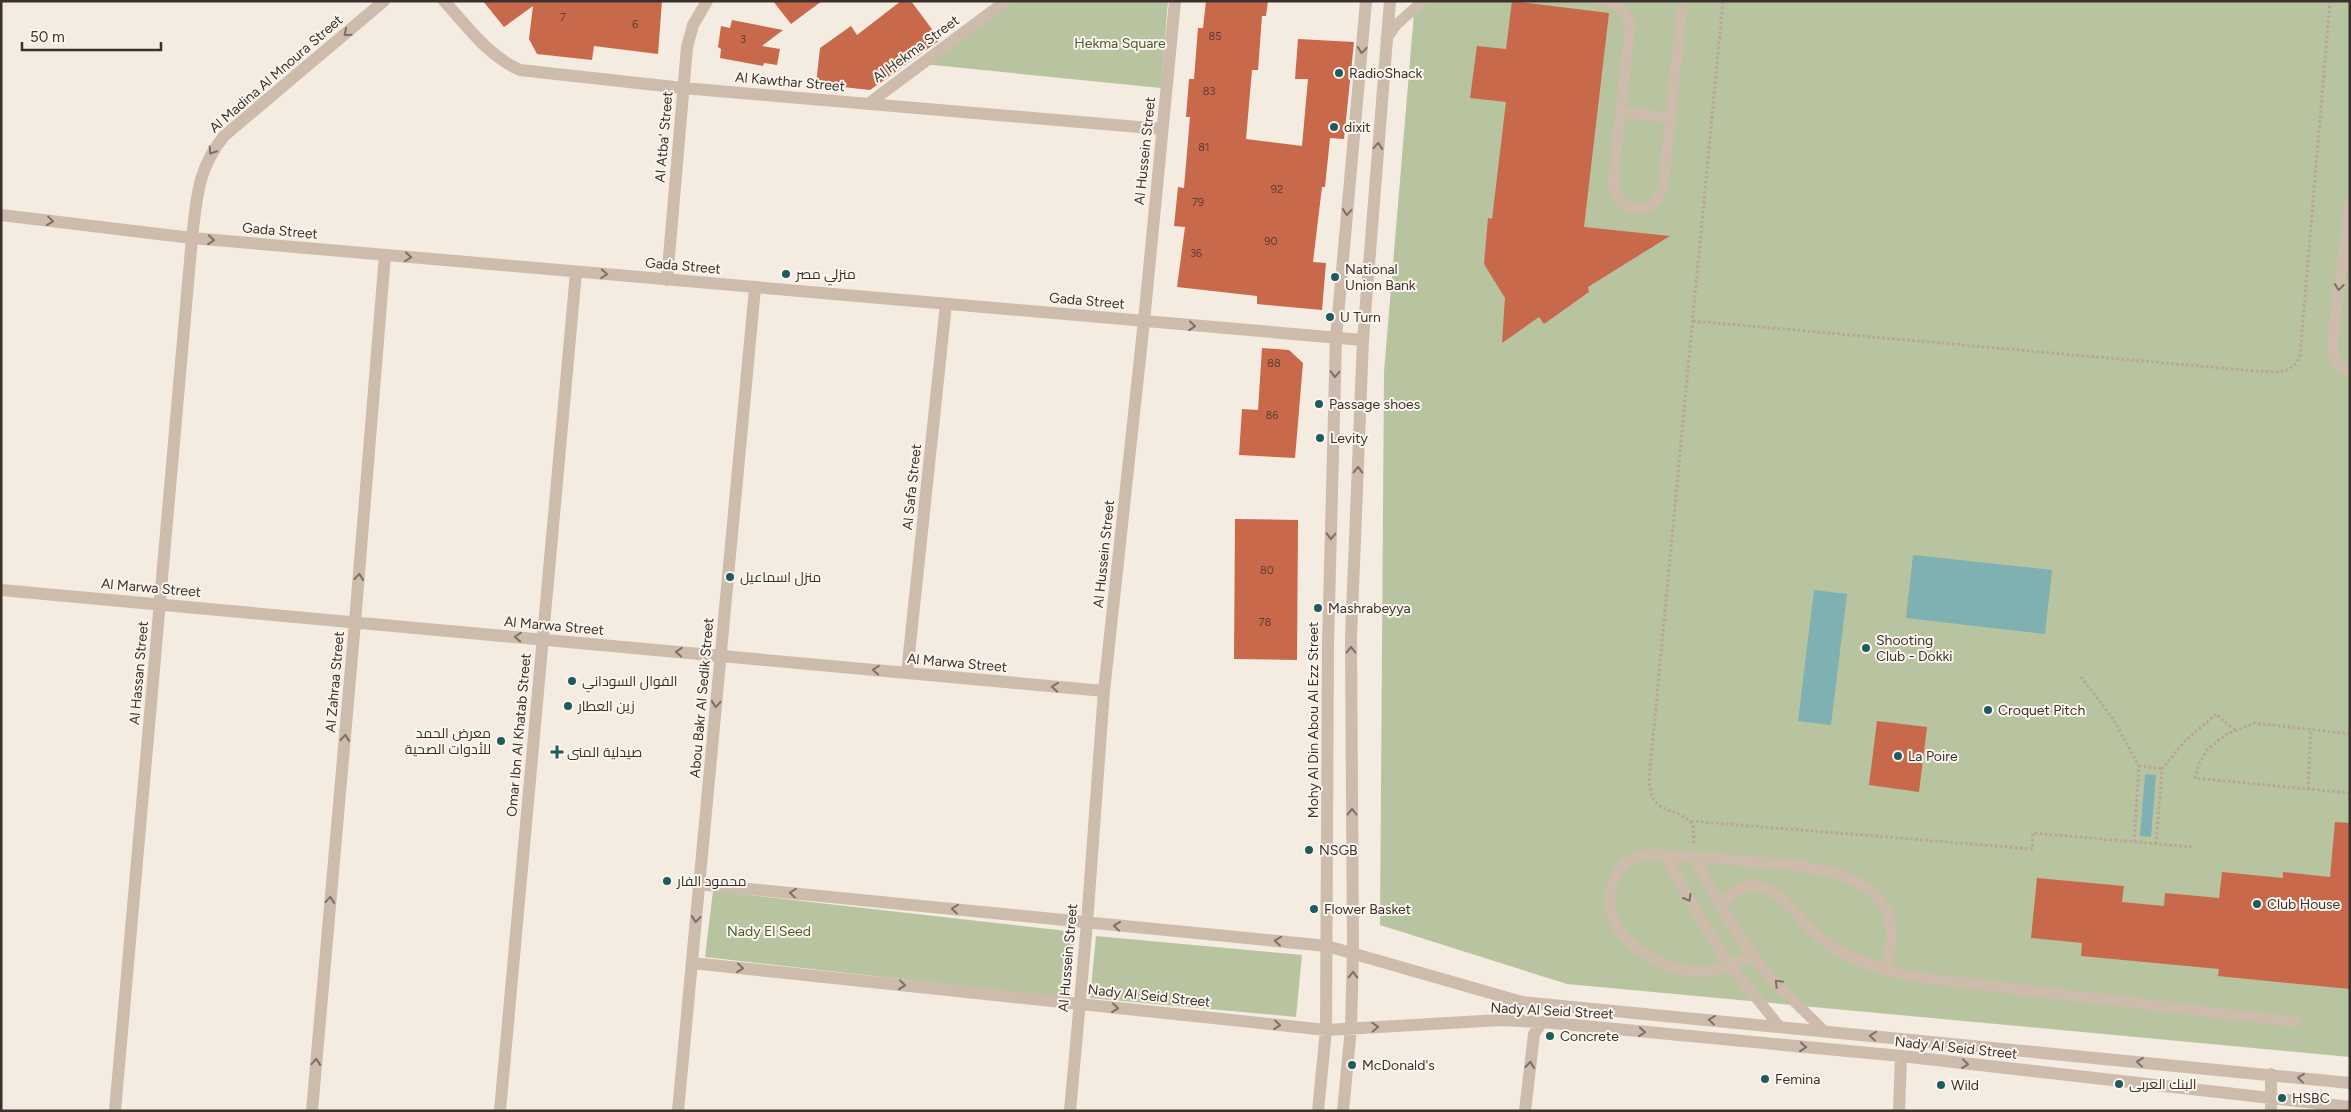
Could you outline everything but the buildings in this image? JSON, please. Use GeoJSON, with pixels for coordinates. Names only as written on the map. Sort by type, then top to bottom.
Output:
{"type":"FeatureCollection","features":[{"type":"Feature","properties":{"kind":"street","name":"Al Madina Al Mnoura Street"},"geometry":{"type":"LineString","coordinates":[[192,238],[202,172],[210,152],[224,136],[384,1]]}},
{"type":"Feature","properties":{"kind":"street","name":"Al Kawthar Street"},"geometry":{"type":"LineString","coordinates":[[444,1],[490,52],[504,63],[520,70],[683,88],[1162,129]]}},
{"type":"Feature","properties":{"kind":"street","name":"Al Atba' Street"},"geometry":{"type":"LineString","coordinates":[[667,280],[683,88],[690,34],[699,13],[707,1]]}},
{"type":"Feature","properties":{"kind":"street","name":"Al Hekma Street"},"geometry":{"type":"LineString","coordinates":[[868,104],[1006,1]]}},
{"type":"Feature","properties":{"kind":"street","name":"Al Hussein Street"},"geometry":{"type":"LineString","coordinates":[[1070,1111],[1087,923],[1104,691],[1144,322],[1175,1]]}},
{"type":"Feature","properties":{"kind":"street","name":"Mohy Al Din Abou Al Ezz Street"},"geometry":{"type":"LineString","coordinates":[[1318,1111],[1326,1030],[1328,644],[1336,338],[1366,1]]}},
{"type":"Feature","properties":{"kind":"street"},"geometry":{"type":"LineString","coordinates":[[1343,1111],[1350,1028],[1353,952],[1351,638],[1363,340],[1390,1]]}},
{"type":"Feature","properties":{"kind":"street","name":"Gada Street"},"geometry":{"type":"LineString","coordinates":[[1,215],[192,238],[1363,340]]}},
{"type":"Feature","properties":{"kind":"street","name":"Al Hassan Street"},"geometry":{"type":"LineString","coordinates":[[115,1111],[192,238]]}},
{"type":"Feature","properties":{"kind":"street","name":"Al Zahraa Street"},"geometry":{"type":"LineString","coordinates":[[312,1111],[385,255]]}},
{"type":"Feature","properties":{"kind":"street","name":"Omar Ibn Al Khatab Street"},"geometry":{"type":"LineString","coordinates":[[500,1111],[576,272]]}},
{"type":"Feature","properties":{"kind":"street","name":"Abou Bakr Al Sedik Street"},"geometry":{"type":"LineString","coordinates":[[678,1111],[755,288]]}},
{"type":"Feature","properties":{"kind":"street","name":"Al Safa Street"},"geometry":{"type":"LineString","coordinates":[[907,673],[946,304]]}},
{"type":"Feature","properties":{"kind":"street","name":"Al Marwa Street"},"geometry":{"type":"LineString","coordinates":[[1,590],[1104,691]]}},
{"type":"Feature","properties":{"kind":"street","name":"Nady Al Seid Street"},"geometry":{"type":"LineString","coordinates":[[699,884],[1327,946],[1353,952],[1511,1000],[2350,1083]]}},
{"type":"Feature","properties":{"kind":"street","name":"Nady Al Seid Street"},"geometry":{"type":"LineString","coordinates":[[692,963],[1326,1030],[1501,1020],[1542,1022],[1901,1056],[2271,1104],[2350,1107]]}},
{"type":"Feature","properties":{"kind":"street"},"geometry":{"type":"LineString","coordinates":[[1525,1111],[1534,1034],[1542,1022]]}},
{"type":"Feature","properties":{"kind":"street"},"geometry":{"type":"LineString","coordinates":[[1899,1111],[1901,1056]]}},
{"type":"Feature","properties":{"kind":"street"},"geometry":{"type":"LineString","coordinates":[[2271,1074],[2271,1104]]}},
{"type":"Feature","properties":{"kind":"lane"},"geometry":{"type":"LineString","coordinates":[[1386,39],[1397,24],[1423,1]]}},
{"type":"Feature","properties":{"kind":"lane"},"geometry":{"type":"LineString","coordinates":[[1600,1],[1615,4],[1623,10],[1630,26],[1613,182],[1614,192],[1618,200],[1626,206],[1635,209],[1645,208],[1654,204],[1664,188],[1682,8]]}},
{"type":"Feature","properties":{"kind":"lane"},"geometry":{"type":"LineString","coordinates":[[1621,112],[1671,118]]}},
{"type":"Feature","properties":{"kind":"lane"},"geometry":{"type":"LineString","coordinates":[[2350,204],[2332,343],[2332,353],[2337,363],[2350,371]]}},
{"type":"Feature","properties":{"kind":"lane"},"geometry":{"type":"LineString","coordinates":[[1753,955],[1730,966],[1705,972],[1683,970],[1640,950],[1621,934],[1613,920],[1609,903],[1611,886],[1619,870],[1632,859],[1648,854],[1694,856],[1807,867],[1852,880],[1871,893],[1887,910],[1892,925],[1886,971]]}},
{"type":"Feature","properties":{"kind":"lane"},"geometry":{"type":"LineString","coordinates":[[1665,855],[1698,916],[1730,966],[1780,1027]]}},
{"type":"Feature","properties":{"kind":"lane"},"geometry":{"type":"LineString","coordinates":[[1694,856],[1721,906],[1753,955],[1763,968],[1824,1031]]}},
{"type":"Feature","properties":{"kind":"lane"},"geometry":{"type":"LineString","coordinates":[[1721,906],[1730,895],[1742,888],[1756,886],[1770,889],[1782,897],[1802,922],[1827,944],[1855,960],[1886,971],[1933,979],[2295,1022]]}},
{"type":"Feature","properties":{"kind":"path"},"geometry":{"type":"LineString","coordinates":[[1723,1],[1649,779],[1653,800],[1659,806],[1690,821],[2032,849],[2033,833],[2193,847]]}},
{"type":"Feature","properties":{"kind":"path"},"geometry":{"type":"LineString","coordinates":[[1693,320],[2254,371],[2286,371],[2296,367],[2300,356],[2330,1]]}},
{"type":"Feature","properties":{"kind":"path"},"geometry":{"type":"LineString","coordinates":[[2081,677],[2114,720],[2139,766],[2134,842]]}},
{"type":"Feature","properties":{"kind":"path"},"geometry":{"type":"LineString","coordinates":[[2156,844],[2162,769],[2184,742],[2216,714],[2236,730]]}},
{"type":"Feature","properties":{"kind":"path"},"geometry":{"type":"LineString","coordinates":[[2350,734],[2255,723],[2225,735],[2207,750],[2199,764],[2195,778],[2350,793]]}},
{"type":"Feature","properties":{"kind":"path"},"geometry":{"type":"LineString","coordinates":[[2308,789],[2311,729]]}},
{"type":"Feature","properties":{"kind":"path"},"geometry":{"type":"LineString","coordinates":[[2139,766],[2162,769]]}},
{"type":"Feature","properties":{"kind":"path"},"geometry":{"type":"LineString","coordinates":[[1690,821],[1693,826],[1694,856]]}},
{"type":"Feature","properties":{"kind":"green space","name":"Hekma Square"},"geometry":{"type":"Polygon","coordinates":[[[1007,1],[1168,1],[1161,88],[923,64],[1007,1]]]}},
{"type":"Feature","properties":{"kind":"green space","name":"Shooting Club - Dokki"},"geometry":{"type":"Polygon","coordinates":[[[1415,1],[2350,1],[2350,1057],[1567,984],[1380,925],[1384,372],[1415,1]]]}},
{"type":"Feature","properties":{"kind":"green space","name":"Nady El Seed"},"geometry":{"type":"Polygon","coordinates":[[[713,891],[1075,932],[1068,998],[705,957],[713,891]]]}},
{"type":"Feature","properties":{"kind":"green space"},"geometry":{"type":"Polygon","coordinates":[[[1096,936],[1302,955],[1296,1017],[1090,998],[1096,936]]]}},
{"type":"Feature","properties":{"kind":"water"},"geometry":{"type":"Polygon","coordinates":[[[1913,555],[2052,570],[2045,634],[1906,618],[1913,555]]]}},
{"type":"Feature","properties":{"kind":"water"},"geometry":{"type":"Polygon","coordinates":[[[1814,590],[1847,594],[1831,725],[1798,721],[1814,590]]]}},
{"type":"Feature","properties":{"kind":"water"},"geometry":{"type":"Polygon","coordinates":[[[2145,774],[2156,775],[2151,837],[2140,836],[2145,774]]]}},
{"type":"Feature","properties":{"kind":"place","name":"RadioShack"},"geometry":{"type":"Point","coordinates":[1339,73]}},
{"type":"Feature","properties":{"kind":"place","name":"dixit"},"geometry":{"type":"Point","coordinates":[1334,127]}},
{"type":"Feature","properties":{"kind":"place","name":"منزلي مصر"},"geometry":{"type":"Point","coordinates":[786,274]}},
{"type":"Feature","properties":{"kind":"place","name":"National Union Bank"},"geometry":{"type":"Point","coordinates":[1335,277]}},
{"type":"Feature","properties":{"kind":"place","name":"U Turn"},"geometry":{"type":"Point","coordinates":[1330,317]}},
{"type":"Feature","properties":{"kind":"place","name":"Passage shoes"},"geometry":{"type":"Point","coordinates":[1319,404]}},
{"type":"Feature","properties":{"kind":"place","name":"Levity"},"geometry":{"type":"Point","coordinates":[1320,438]}},
{"type":"Feature","properties":{"kind":"place","name":"منزل اسماعيل"},"geometry":{"type":"Point","coordinates":[730,577]}},
{"type":"Feature","properties":{"kind":"place","name":"Mashrabeyya"},"geometry":{"type":"Point","coordinates":[1318,608]}},
{"type":"Feature","properties":{"kind":"place","name":"Shooting Club - Dokki"},"geometry":{"type":"Point","coordinates":[1866,648]}},
{"type":"Feature","properties":{"kind":"place","name":"الفوال السوداني"},"geometry":{"type":"Point","coordinates":[572,681]}},
{"type":"Feature","properties":{"kind":"place","name":"زين العطار"},"geometry":{"type":"Point","coordinates":[568,706]}},
{"type":"Feature","properties":{"kind":"place","name":"Croquet Pitch"},"geometry":{"type":"Point","coordinates":[1988,710]}},
{"type":"Feature","properties":{"kind":"place","name":"معرض الحمد للأدوات الصحية"},"geometry":{"type":"Point","coordinates":[501,741]}},
{"type":"Feature","properties":{"kind":"place","name":"صيدلية المنى"},"geometry":{"type":"Point","coordinates":[557,752]}},
{"type":"Feature","properties":{"kind":"place","name":"La Poire"},"geometry":{"type":"Point","coordinates":[1898,756]}},
{"type":"Feature","properties":{"kind":"place","name":"NSGB"},"geometry":{"type":"Point","coordinates":[1309,850]}},
{"type":"Feature","properties":{"kind":"place","name":"محمود الفار"},"geometry":{"type":"Point","coordinates":[667,881]}},
{"type":"Feature","properties":{"kind":"place","name":"Club House"},"geometry":{"type":"Point","coordinates":[2257,904]}},
{"type":"Feature","properties":{"kind":"place","name":"Flower Basket"},"geometry":{"type":"Point","coordinates":[1314,909]}},
{"type":"Feature","properties":{"kind":"place","name":"Concrete"},"geometry":{"type":"Point","coordinates":[1550,1036]}},
{"type":"Feature","properties":{"kind":"place","name":"McDonald's"},"geometry":{"type":"Point","coordinates":[1352,1065]}},
{"type":"Feature","properties":{"kind":"place","name":"Femina"},"geometry":{"type":"Point","coordinates":[1765,1079]}},
{"type":"Feature","properties":{"kind":"place","name":"البنك العربى"},"geometry":{"type":"Point","coordinates":[2119,1084]}},
{"type":"Feature","properties":{"kind":"place","name":"Wild"},"geometry":{"type":"Point","coordinates":[1941,1085]}},
{"type":"Feature","properties":{"kind":"place","name":"HSBC"},"geometry":{"type":"Point","coordinates":[2282,1098]}}]}
